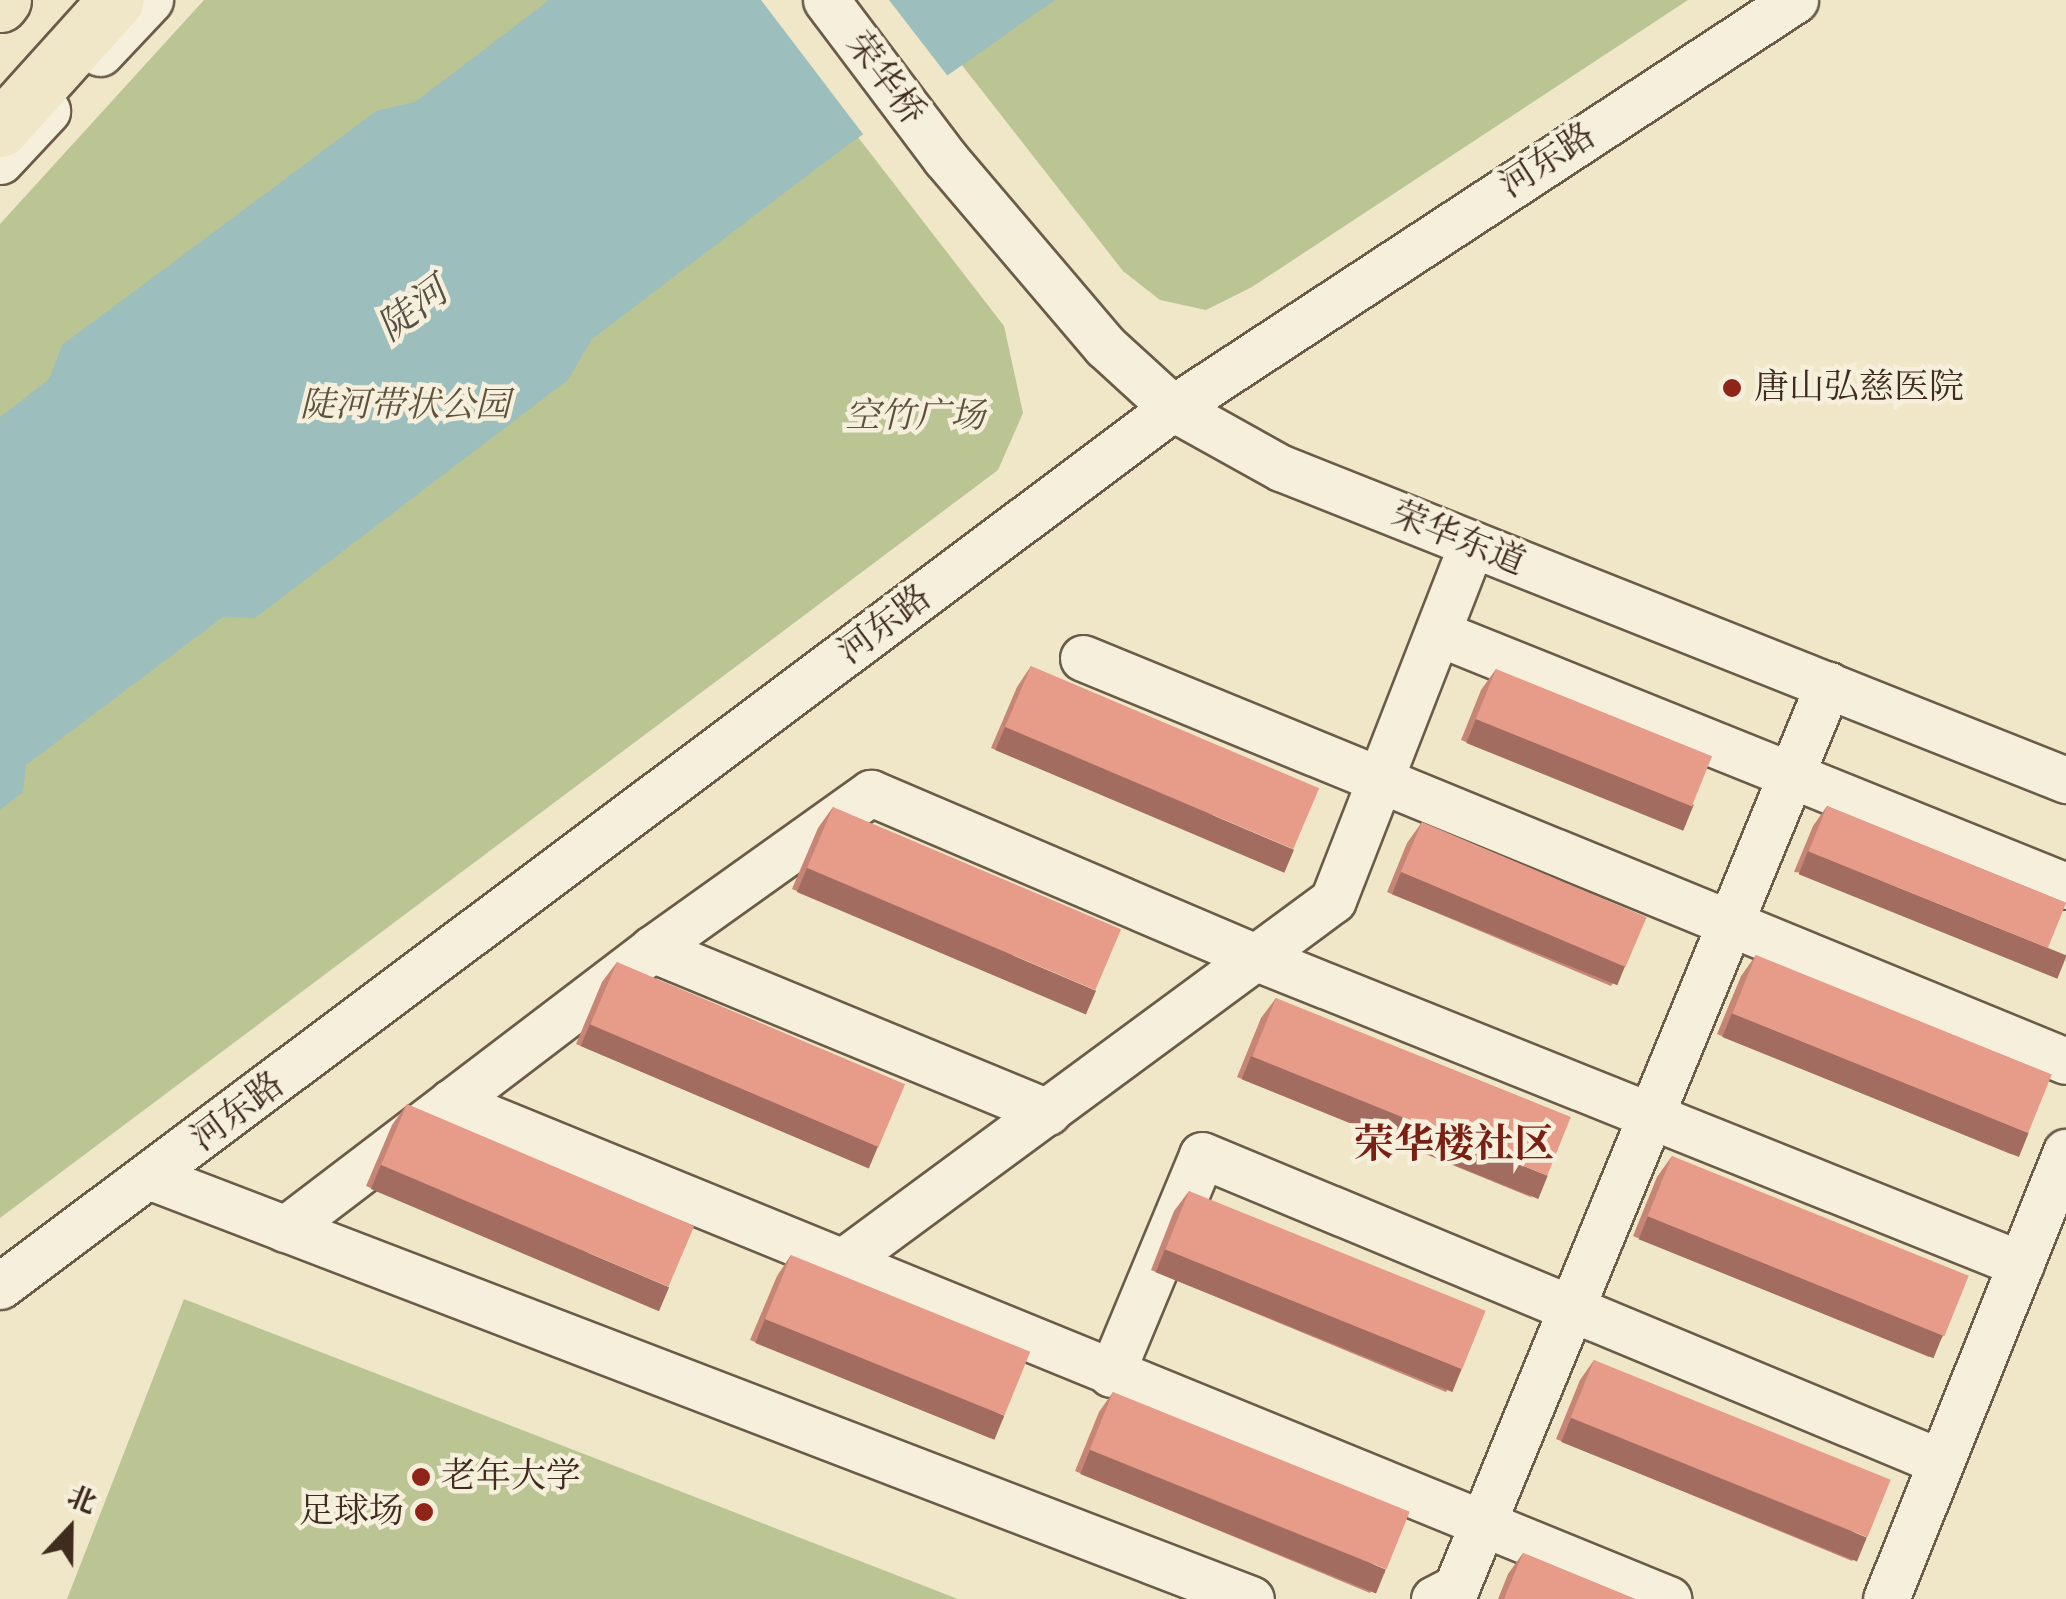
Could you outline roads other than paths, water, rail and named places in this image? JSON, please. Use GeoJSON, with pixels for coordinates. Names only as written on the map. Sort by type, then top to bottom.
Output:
{"type":"FeatureCollection","features":[{"type":"Feature","properties":{"kind":"main road"},"geometry":{"type":"LineString","coordinates":[[0,129],[116,0]]}},
{"type":"Feature","properties":{"kind":"street"},"geometry":{"type":"LineString","coordinates":[[0,161],[150,0]]}},
{"type":"Feature","properties":{"kind":"street","name":"荣华桥"},"geometry":{"type":"LineString","coordinates":[[826,0],[945,158]]}},
{"type":"Feature","properties":{"kind":"street","name":"河东路"},"geometry":{"type":"LineString","coordinates":[[0,1286],[151,1178],[1173,408],[1795,0]]}},
{"type":"Feature","properties":{"kind":"street","name":"荣华东道"},"geometry":{"type":"LineString","coordinates":[[945,158],[1106,346],[1173,408],[1281,468],[2066,780]]}},
{"type":"Feature","properties":{"kind":"street"},"geometry":{"type":"LineString","coordinates":[[842,1262],[1332,900],[1472,544]]}},
{"type":"Feature","properties":{"kind":"street"},"geometry":{"type":"LineString","coordinates":[[1438,633],[2066,886]]}},
{"type":"Feature","properties":{"kind":"street"},"geometry":{"type":"LineString","coordinates":[[1082,658],[2066,1060]]}},
{"type":"Feature","properties":{"kind":"street"},"geometry":{"type":"LineString","coordinates":[[1434,1599],[1456,1588],[1828,686]]}},
{"type":"Feature","properties":{"kind":"street"},"geometry":{"type":"LineString","coordinates":[[284,1228],[652,949],[871,794],[1257,958],[2021,1264]]}},
{"type":"Feature","properties":{"kind":"street"},"geometry":{"type":"LineString","coordinates":[[652,949],[1048,1112]]}},
{"type":"Feature","properties":{"kind":"street"},"geometry":{"type":"LineString","coordinates":[[451,1102],[1668,1599]]}},
{"type":"Feature","properties":{"kind":"street"},"geometry":{"type":"LineString","coordinates":[[1886,1599],[2066,1152]]}},
{"type":"Feature","properties":{"kind":"street"},"geometry":{"type":"LineString","coordinates":[[1111,1374],[1202,1155],[1941,1462]]}},
{"type":"Feature","properties":{"kind":"street"},"geometry":{"type":"LineString","coordinates":[[151,1178],[1250,1599]]}},
{"type":"Feature","properties":{"kind":"water","name":"陡河"},"geometry":{"type":"Polygon","coordinates":[[[549,0],[1055,0],[845,147],[592,339],[568,380],[255,618],[223,617],[26,765],[23,792],[0,810],[0,417],[49,379],[62,345],[376,111],[415,102],[549,0]]]}},
{"type":"Feature","properties":{"kind":"place","name":"唐山弘慈医院"},"geometry":{"type":"Point","coordinates":[1732,388]}},
{"type":"Feature","properties":{"kind":"place","name":"老年大学"},"geometry":{"type":"Point","coordinates":[421,1477]}},
{"type":"Feature","properties":{"kind":"place","name":"足球场"},"geometry":{"type":"Point","coordinates":[424,1512]}},
{"type":"Feature","properties":{"kind":"district","name":"荣华楼社区"},"geometry":{"type":"Point","coordinates":[1454,1146]}},
{"type":"Feature","properties":{"kind":"park label","name":"陡河带状公园"},"geometry":{"type":"Point","coordinates":[405,406]}},
{"type":"Feature","properties":{"kind":"park label","name":"空竹广场"},"geometry":{"type":"Point","coordinates":[915,417]}}]}
